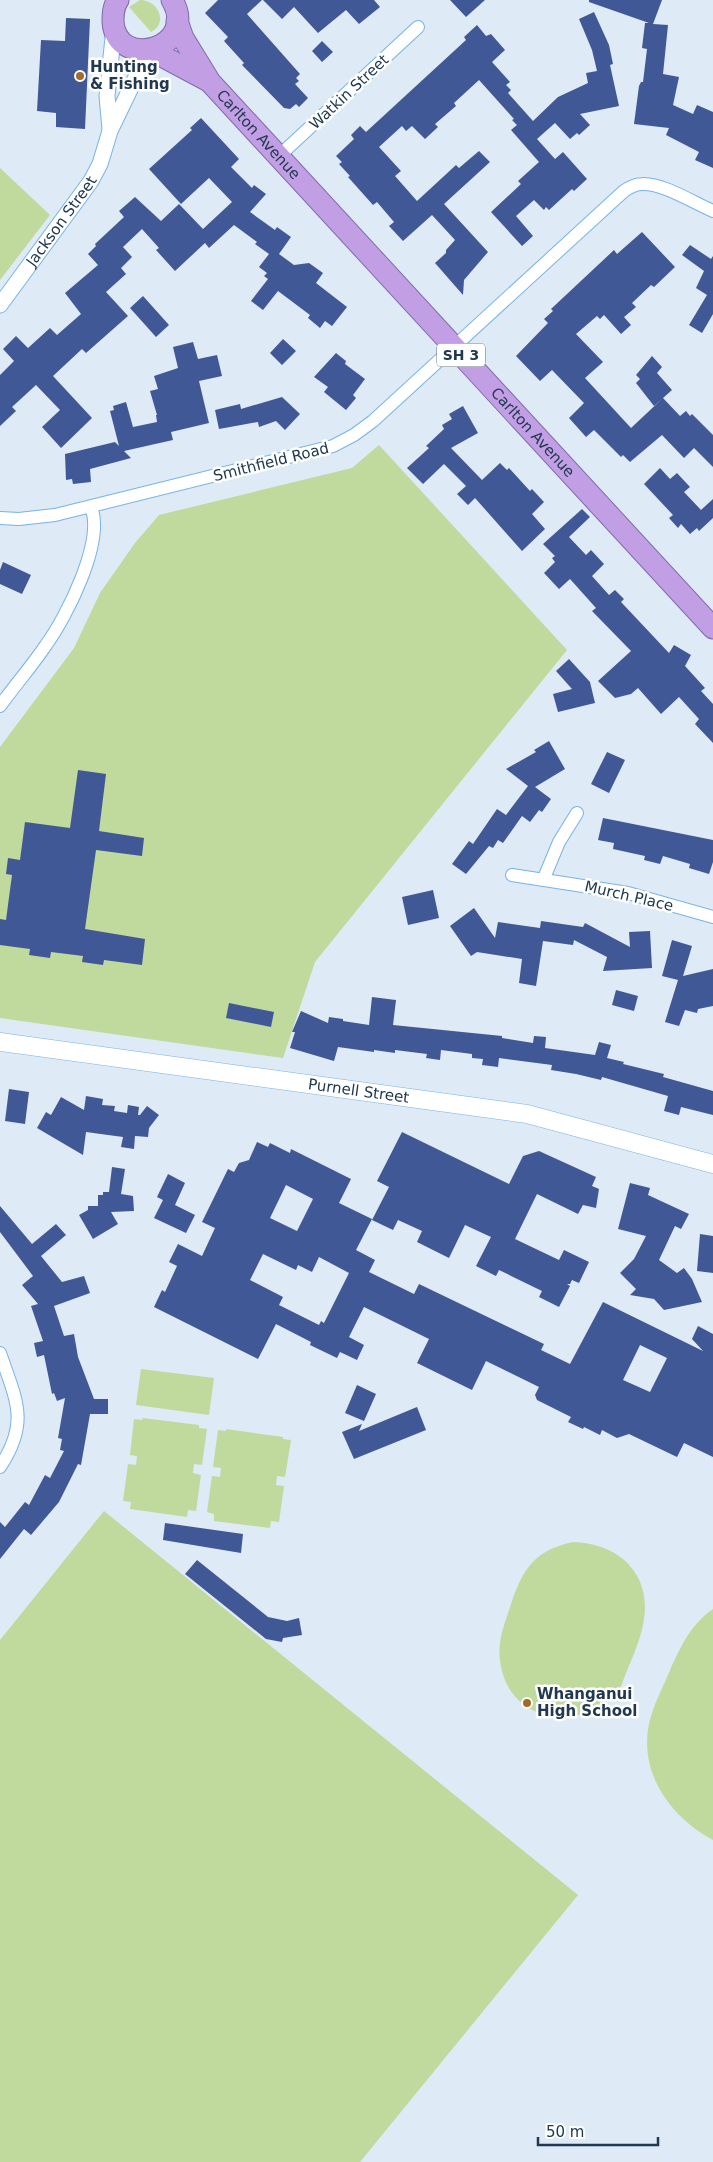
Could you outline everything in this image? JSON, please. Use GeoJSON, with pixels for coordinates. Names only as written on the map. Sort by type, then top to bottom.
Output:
{"type":"FeatureCollection","features":[{"type":"Feature","properties":{"kind":"highway","name":"SH 3"},"geometry":{"type":"LineString","coordinates":[[113,10],[119,38],[127,45],[138,50],[151,49],[163,45],[170,38],[175,7]]}},
{"type":"Feature","properties":{"kind":"highway","name":"Carlton Avenue"},"geometry":{"type":"LineString","coordinates":[[175,7],[183,38],[210,82],[713,628]]}},
{"type":"Feature","properties":{"kind":"highway","name":"Carlton Avenue"},"geometry":{"type":"LineString","coordinates":[[151,49],[210,82]]}},
{"type":"Feature","properties":{"kind":"main road","name":"Purnell Street"},"geometry":{"type":"LineString","coordinates":[[0,1042],[527,1114],[713,1164]]}},
{"type":"Feature","properties":{"kind":"street","name":"Jackson Street"},"geometry":{"type":"LineString","coordinates":[[110,131],[107,96],[113,10]]}},
{"type":"Feature","properties":{"kind":"street","name":"Watkin Street"},"geometry":{"type":"LineString","coordinates":[[279,156],[418,26]]}},
{"type":"Feature","properties":{"kind":"street","name":"Jackson Street"},"geometry":{"type":"LineString","coordinates":[[0,305],[91,181],[100,164],[110,131],[151,49]]}},
{"type":"Feature","properties":{"kind":"street","name":"Smithfield Road"},"geometry":{"type":"LineString","coordinates":[[0,518],[36,518],[91,507],[334,446],[354,436],[373,421],[617,196],[632,186],[640,184],[655,186],[713,211]]}},
{"type":"Feature","properties":{"kind":"street"},"geometry":{"type":"LineString","coordinates":[[0,706],[48,643],[76,590],[86,568],[95,531],[91,507]]}},
{"type":"Feature","properties":{"kind":"street"},"geometry":{"type":"LineString","coordinates":[[544,878],[559,842],[577,813]]}},
{"type":"Feature","properties":{"kind":"street","name":"Murch Place"},"geometry":{"type":"LineString","coordinates":[[512,874],[628,893],[713,917]]}},
{"type":"Feature","properties":{"kind":"street"},"geometry":{"type":"LineString","coordinates":[[0,1353],[17,1402],[19,1418],[17,1434],[11,1450],[0,1467]]}},
{"type":"Feature","properties":{"kind":"green space"},"geometry":{"type":"Polygon","coordinates":[[[140,0],[152,4],[159,13],[159,23],[151,32],[129,7],[140,0]]]}},
{"type":"Feature","properties":{"kind":"green space"},"geometry":{"type":"Polygon","coordinates":[[[0,168],[50,215],[0,280],[0,168]]]}},
{"type":"Feature","properties":{"kind":"green space"},"geometry":{"type":"Polygon","coordinates":[[[379,445],[567,650],[315,962],[283,1058],[0,1018],[0,747],[74,648],[100,593],[135,543],[159,515],[352,468],[379,445]]]}},
{"type":"Feature","properties":{"kind":"green space"},"geometry":{"type":"Polygon","coordinates":[[[141,1369],[214,1378],[209,1415],[136,1405],[141,1369]]]}},
{"type":"Feature","properties":{"kind":"green space"},"geometry":{"type":"Polygon","coordinates":[[[143,1418],[199,1425],[199,1428],[207,1429],[202,1465],[194,1464],[193,1473],[201,1475],[196,1511],[188,1510],[187,1517],[130,1509],[131,1502],[123,1501],[128,1464],[136,1465],[137,1456],[130,1455],[134,1419],[142,1420],[143,1418]]]}},
{"type":"Feature","properties":{"kind":"green space"},"geometry":{"type":"Polygon","coordinates":[[[226,1429],[283,1437],[283,1439],[291,1440],[285,1477],[277,1476],[276,1485],[284,1486],[279,1522],[271,1521],[270,1528],[214,1521],[214,1514],[207,1512],[212,1476],[220,1477],[221,1468],[213,1467],[218,1430],[226,1431],[226,1429]]]}},
{"type":"Feature","properties":{"kind":"green space"},"geometry":{"type":"Polygon","coordinates":[[[104,1511],[578,1895],[360,2162],[0,2162],[0,1640],[104,1511]]]}},
{"type":"Feature","properties":{"kind":"green space"},"geometry":{"type":"Polygon","coordinates":[[[573,1542],[604,1548],[617,1554],[628,1563],[642,1587],[645,1602],[644,1619],[637,1645],[620,1689],[605,1704],[587,1713],[568,1717],[549,1716],[531,1709],[516,1698],[506,1682],[500,1660],[500,1645],[512,1601],[527,1570],[541,1555],[560,1545],[573,1542]]]}},
{"type":"Feature","properties":{"kind":"green space"},"geometry":{"type":"Polygon","coordinates":[[[713,1609],[713,1840],[682,1818],[669,1804],[659,1788],[652,1771],[648,1752],[648,1733],[655,1703],[681,1647],[698,1622],[713,1609]]]}},
{"type":"Feature","properties":{"kind":"building"},"geometry":{"type":"Polygon","coordinates":[[[218,0],[262,0],[247,14],[300,74],[296,78],[299,81],[295,84],[308,98],[299,107],[296,104],[290,109],[284,108],[242,65],[244,63],[224,41],[228,37],[205,13],[218,0]]]}},
{"type":"Feature","properties":{"kind":"building"},"geometry":{"type":"Polygon","coordinates":[[[263,0],[374,0],[380,7],[359,24],[346,10],[318,33],[294,7],[282,19],[263,0]]]}},
{"type":"Feature","properties":{"kind":"building"},"geometry":{"type":"Polygon","coordinates":[[[450,0],[485,0],[466,17],[450,0]]]}},
{"type":"Feature","properties":{"kind":"building"},"geometry":{"type":"Polygon","coordinates":[[[589,0],[662,0],[653,24],[668,25],[663,74],[679,77],[673,105],[693,114],[697,105],[713,112],[713,168],[695,160],[699,152],[666,135],[669,128],[634,124],[639,86],[643,82],[647,49],[642,48],[645,23],[649,23],[589,2],[589,0]]]}},
{"type":"Feature","properties":{"kind":"building"},"geometry":{"type":"Polygon","coordinates":[[[594,12],[609,45],[613,64],[610,65],[619,106],[580,114],[590,125],[579,135],[577,133],[570,139],[555,123],[537,139],[555,159],[563,152],[587,179],[574,191],[572,189],[549,210],[546,207],[544,210],[534,200],[516,216],[533,236],[522,246],[491,212],[521,184],[518,181],[539,162],[511,130],[517,125],[512,120],[514,119],[479,80],[454,103],[456,106],[435,124],[438,127],[425,139],[412,126],[406,131],[402,126],[379,147],[401,171],[395,176],[417,201],[456,165],[459,168],[479,151],[490,162],[444,204],[488,252],[464,280],[463,295],[435,263],[446,253],[446,250],[455,240],[432,215],[403,241],[389,226],[394,222],[377,202],[373,205],[348,177],[350,176],[339,164],[342,162],[336,156],[354,139],[351,135],[360,126],[366,132],[466,40],[464,37],[477,25],[486,36],[491,34],[505,50],[492,62],[510,82],[506,85],[511,90],[508,93],[533,121],[558,97],[588,83],[586,73],[597,71],[592,50],[579,19],[594,12]]]}},
{"type":"Feature","properties":{"kind":"building"},"geometry":{"type":"Polygon","coordinates":[[[66,18],[90,19],[85,129],[56,127],[56,113],[37,111],[41,40],[65,41],[66,18]]]}},
{"type":"Feature","properties":{"kind":"building"},"geometry":{"type":"Polygon","coordinates":[[[322,41],[333,52],[322,62],[312,51],[322,41]]]}},
{"type":"Feature","properties":{"kind":"building"},"geometry":{"type":"Polygon","coordinates":[[[201,118],[239,159],[231,167],[252,188],[254,185],[266,194],[250,212],[275,230],[277,227],[291,237],[279,254],[294,265],[309,263],[323,273],[316,283],[347,307],[332,326],[325,321],[320,328],[308,318],[310,315],[278,291],[263,310],[251,301],[268,279],[264,276],[267,273],[259,267],[269,254],[255,244],[257,242],[234,225],[209,248],[205,243],[175,271],[156,250],[159,248],[142,229],[123,247],[132,257],[121,268],[126,274],[106,292],[128,316],[86,353],[82,349],[53,376],[92,418],[61,448],[42,427],[60,410],[36,385],[12,407],[16,411],[0,426],[0,375],[14,361],[3,349],[16,336],[28,348],[50,328],[57,335],[81,314],[65,293],[98,265],[88,254],[96,246],[95,244],[124,217],[119,211],[135,197],[161,221],[179,204],[203,229],[232,202],[209,178],[181,204],[149,169],[192,130],[190,128],[201,118]]]}},
{"type":"Feature","properties":{"kind":"building"},"geometry":{"type":"Polygon","coordinates":[[[642,232],[675,267],[654,287],[651,285],[632,303],[636,307],[624,317],[631,325],[621,334],[604,315],[600,319],[597,316],[576,334],[603,362],[585,378],[631,428],[663,398],[680,416],[686,411],[690,416],[692,414],[713,435],[713,467],[694,448],[684,458],[662,435],[630,462],[623,455],[621,457],[594,430],[586,437],[569,418],[584,403],[552,370],[540,381],[516,356],[548,323],[544,319],[553,311],[551,309],[614,250],[617,254],[642,232]]]}},
{"type":"Feature","properties":{"kind":"building"},"geometry":{"type":"Polygon","coordinates":[[[690,245],[711,259],[713,256],[713,314],[702,333],[689,325],[707,295],[696,288],[704,271],[682,255],[690,245]]]}},
{"type":"Feature","properties":{"kind":"building"},"geometry":{"type":"Polygon","coordinates":[[[143,296],[169,325],[156,337],[130,308],[143,296]]]}},
{"type":"Feature","properties":{"kind":"building"},"geometry":{"type":"Polygon","coordinates":[[[283,339],[296,351],[282,365],[270,353],[283,339]]]}},
{"type":"Feature","properties":{"kind":"building"},"geometry":{"type":"Polygon","coordinates":[[[193,342],[198,359],[217,355],[222,376],[199,381],[209,423],[171,432],[173,440],[124,451],[131,458],[90,469],[91,482],[73,484],[72,479],[66,480],[65,454],[115,442],[119,446],[110,411],[114,410],[113,406],[126,402],[133,427],[157,422],[157,415],[150,391],[158,389],[154,376],[178,368],[173,347],[193,342]]]}},
{"type":"Feature","properties":{"kind":"building"},"geometry":{"type":"Polygon","coordinates":[[[336,353],[346,361],[345,364],[365,379],[353,395],[356,398],[346,410],[324,392],[328,387],[314,377],[336,353]]]}},
{"type":"Feature","properties":{"kind":"building"},"geometry":{"type":"Polygon","coordinates":[[[652,356],[662,367],[657,373],[672,390],[654,406],[636,383],[640,379],[636,375],[652,356]]]}},
{"type":"Feature","properties":{"kind":"building"},"geometry":{"type":"Polygon","coordinates":[[[282,397],[300,414],[285,430],[276,421],[259,427],[258,422],[219,429],[215,410],[240,404],[241,409],[282,397]]]}},
{"type":"Feature","properties":{"kind":"building"},"geometry":{"type":"Polygon","coordinates":[[[463,406],[478,433],[451,448],[482,480],[500,463],[507,470],[509,468],[530,491],[532,489],[544,502],[532,514],[545,529],[522,551],[475,498],[468,505],[457,494],[466,486],[444,464],[423,484],[407,468],[429,448],[426,446],[444,429],[442,425],[452,419],[449,414],[463,406]]]}},
{"type":"Feature","properties":{"kind":"building"},"geometry":{"type":"Polygon","coordinates":[[[660,468],[670,479],[677,473],[690,487],[684,492],[701,510],[713,499],[713,518],[699,531],[697,528],[690,534],[681,524],[678,528],[669,518],[673,515],[644,484],[660,468]]]}},
{"type":"Feature","properties":{"kind":"building"},"geometry":{"type":"Polygon","coordinates":[[[582,509],[590,517],[569,537],[586,555],[591,550],[604,564],[592,576],[609,595],[615,590],[624,599],[621,602],[669,653],[674,645],[691,655],[685,666],[705,688],[701,691],[713,704],[713,743],[695,724],[699,719],[679,697],[661,714],[638,688],[631,694],[615,698],[598,681],[631,651],[592,611],[596,608],[570,579],[559,589],[544,573],[555,562],[552,558],[555,556],[543,544],[582,509]]]}},
{"type":"Feature","properties":{"kind":"building"},"geometry":{"type":"Polygon","coordinates":[[[3,562],[31,575],[22,594],[0,584],[0,570],[3,562]]]}},
{"type":"Feature","properties":{"kind":"building"},"geometry":{"type":"Polygon","coordinates":[[[569,659],[590,682],[595,703],[558,712],[553,694],[572,689],[556,671],[569,659]]]}},
{"type":"Feature","properties":{"kind":"building"},"geometry":{"type":"Polygon","coordinates":[[[549,741],[565,769],[535,787],[551,799],[542,812],[539,810],[530,822],[522,816],[503,843],[498,840],[493,848],[489,846],[466,874],[452,864],[469,841],[473,844],[497,809],[506,815],[528,786],[506,769],[536,752],[534,750],[549,741]]]}},
{"type":"Feature","properties":{"kind":"building"},"geometry":{"type":"Polygon","coordinates":[[[607,752],[625,760],[609,793],[591,784],[607,752]]]}},
{"type":"Feature","properties":{"kind":"building"},"geometry":{"type":"Polygon","coordinates":[[[78,770],[106,774],[99,831],[144,838],[142,856],[96,850],[85,929],[145,939],[142,965],[104,960],[103,965],[82,962],[83,956],[51,952],[50,958],[29,955],[30,949],[0,945],[0,919],[6,920],[12,875],[6,874],[8,858],[20,860],[25,822],[70,828],[78,770]]]}},
{"type":"Feature","properties":{"kind":"building"},"geometry":{"type":"Polygon","coordinates":[[[603,818],[713,840],[713,862],[709,874],[689,868],[690,864],[663,856],[660,864],[644,860],[645,856],[613,849],[614,843],[598,840],[603,818]]]}},
{"type":"Feature","properties":{"kind":"building"},"geometry":{"type":"Polygon","coordinates":[[[433,890],[439,918],[408,925],[402,897],[433,890]]]}},
{"type":"Feature","properties":{"kind":"building"},"geometry":{"type":"Polygon","coordinates":[[[474,908],[495,938],[498,922],[540,928],[541,921],[583,927],[585,923],[630,947],[629,932],[650,931],[652,968],[603,971],[607,957],[574,940],[573,945],[543,941],[536,986],[519,983],[522,959],[477,952],[471,956],[450,926],[474,908]]]}},
{"type":"Feature","properties":{"kind":"building"},"geometry":{"type":"Polygon","coordinates":[[[672,940],[692,946],[683,976],[713,969],[713,1006],[698,1009],[697,1013],[685,1010],[679,1026],[665,1022],[678,980],[662,976],[672,940]]]}},
{"type":"Feature","properties":{"kind":"building"},"geometry":{"type":"Polygon","coordinates":[[[616,990],[638,996],[634,1011],[612,1005],[616,990]]]}},
{"type":"Feature","properties":{"kind":"building"},"geometry":{"type":"Polygon","coordinates":[[[372,997],[396,1000],[393,1025],[502,1036],[502,1038],[533,1043],[534,1036],[546,1037],[545,1048],[595,1055],[599,1042],[611,1045],[607,1058],[664,1074],[663,1077],[713,1091],[713,1115],[681,1107],[679,1115],[664,1111],[668,1096],[602,1077],[601,1080],[551,1070],[552,1065],[499,1058],[498,1067],[482,1065],[483,1059],[472,1058],[472,1054],[441,1050],[440,1060],[426,1058],[427,1054],[395,1050],[395,1053],[374,1050],[374,1052],[338,1047],[334,1061],[290,1048],[295,1032],[292,1032],[301,1011],[328,1023],[329,1017],[369,1025],[372,997]]]}},
{"type":"Feature","properties":{"kind":"building"},"geometry":{"type":"Polygon","coordinates":[[[229,1003],[274,1012],[271,1027],[226,1018],[229,1003]]]}},
{"type":"Feature","properties":{"kind":"building"},"geometry":{"type":"Polygon","coordinates":[[[9,1089],[29,1092],[25,1124],[5,1121],[9,1089]]]}},
{"type":"Feature","properties":{"kind":"building"},"geometry":{"type":"Polygon","coordinates":[[[86,1096],[103,1099],[102,1105],[115,1106],[114,1111],[127,1113],[128,1105],[139,1107],[138,1115],[140,1115],[147,1106],[159,1115],[149,1128],[148,1137],[135,1136],[134,1149],[121,1147],[123,1137],[86,1132],[83,1155],[37,1128],[46,1112],[51,1115],[61,1097],[84,1110],[86,1096]]]}},
{"type":"Feature","properties":{"kind":"building"},"geometry":{"type":"Polygon","coordinates":[[[402,1132],[509,1184],[523,1156],[539,1151],[596,1177],[592,1186],[599,1189],[596,1208],[583,1205],[578,1214],[537,1194],[515,1239],[559,1260],[564,1250],[589,1262],[579,1283],[572,1280],[570,1284],[567,1284],[570,1286],[559,1307],[539,1297],[542,1291],[499,1270],[496,1276],[476,1266],[491,1237],[465,1225],[449,1258],[417,1242],[422,1231],[398,1220],[393,1230],[372,1220],[389,1187],[377,1181],[402,1132]]]}},
{"type":"Feature","properties":{"kind":"building"},"geometry":{"type":"Polygon","coordinates":[[[257,1142],[268,1147],[270,1143],[290,1153],[291,1149],[351,1179],[339,1203],[372,1219],[356,1250],[375,1260],[369,1272],[414,1294],[419,1284],[544,1344],[541,1350],[570,1364],[603,1302],[703,1351],[692,1339],[698,1326],[713,1334],[713,1457],[684,1443],[677,1457],[629,1434],[617,1438],[602,1430],[600,1435],[584,1427],[583,1429],[568,1422],[571,1417],[537,1400],[535,1395],[539,1387],[486,1361],[472,1390],[417,1363],[429,1339],[364,1307],[349,1337],[364,1345],[357,1360],[340,1352],[337,1358],[310,1345],[311,1342],[276,1324],[258,1359],[154,1307],[162,1290],[165,1292],[177,1266],[169,1262],[178,1244],[202,1256],[215,1228],[202,1222],[228,1169],[234,1172],[239,1163],[249,1160],[257,1142]],[[286,1185],[270,1218],[297,1231],[313,1199],[286,1185]],[[263,1254],[250,1280],[283,1297],[279,1305],[319,1325],[321,1321],[324,1323],[349,1273],[319,1257],[312,1272],[298,1265],[296,1270],[263,1254]],[[640,1345],[623,1380],[650,1392],[667,1358],[640,1345]]]}},
{"type":"Feature","properties":{"kind":"building"},"geometry":{"type":"Polygon","coordinates":[[[112,1167],[125,1169],[121,1194],[133,1196],[134,1211],[111,1212],[118,1224],[93,1239],[79,1215],[88,1210],[88,1206],[98,1206],[98,1195],[103,1195],[103,1192],[109,1192],[112,1167]]]}},
{"type":"Feature","properties":{"kind":"building"},"geometry":{"type":"Polygon","coordinates":[[[168,1174],[185,1183],[175,1205],[195,1215],[186,1233],[154,1218],[163,1200],[157,1197],[168,1174]]]}},
{"type":"Feature","properties":{"kind":"building"},"geometry":{"type":"Polygon","coordinates":[[[630,1183],[650,1188],[648,1195],[689,1214],[681,1229],[675,1226],[659,1260],[677,1273],[684,1268],[692,1279],[702,1302],[664,1310],[654,1299],[630,1295],[636,1289],[620,1273],[634,1259],[646,1236],[618,1229],[630,1183]]]}},
{"type":"Feature","properties":{"kind":"building"},"geometry":{"type":"Polygon","coordinates":[[[0,1206],[32,1244],[56,1224],[66,1235],[41,1256],[62,1282],[84,1276],[90,1293],[54,1306],[64,1336],[74,1334],[78,1357],[94,1399],[108,1399],[108,1414],[90,1414],[81,1465],[78,1464],[59,1502],[31,1535],[24,1529],[0,1559],[0,1522],[5,1527],[25,1502],[29,1505],[45,1475],[50,1478],[64,1451],[60,1450],[62,1439],[58,1438],[65,1398],[57,1401],[54,1393],[52,1394],[44,1355],[37,1357],[34,1343],[43,1341],[31,1306],[38,1304],[22,1285],[33,1276],[0,1232],[0,1206]]]}},
{"type":"Feature","properties":{"kind":"building"},"geometry":{"type":"Polygon","coordinates":[[[700,1234],[713,1236],[713,1273],[697,1271],[700,1234]]]}},
{"type":"Feature","properties":{"kind":"building"},"geometry":{"type":"Polygon","coordinates":[[[357,1385],[376,1394],[364,1421],[345,1413],[357,1385]]]}},
{"type":"Feature","properties":{"kind":"building"},"geometry":{"type":"Polygon","coordinates":[[[417,1407],[426,1430],[354,1459],[342,1432],[362,1424],[359,1431],[417,1407]]]}},
{"type":"Feature","properties":{"kind":"building"},"geometry":{"type":"Polygon","coordinates":[[[165,1523],[243,1534],[241,1553],[163,1540],[165,1523]]]}},
{"type":"Feature","properties":{"kind":"building"},"geometry":{"type":"Polygon","coordinates":[[[197,1560],[268,1617],[287,1621],[299,1618],[302,1635],[283,1638],[282,1642],[266,1639],[185,1574],[197,1560]]]}},
{"type":"Feature","properties":{"kind":"place","name":"Hunting & Fishing"},"geometry":{"type":"Point","coordinates":[80,76]}},
{"type":"Feature","properties":{"kind":"place","name":"Whanganui High School"},"geometry":{"type":"Point","coordinates":[527,1703]}}]}
